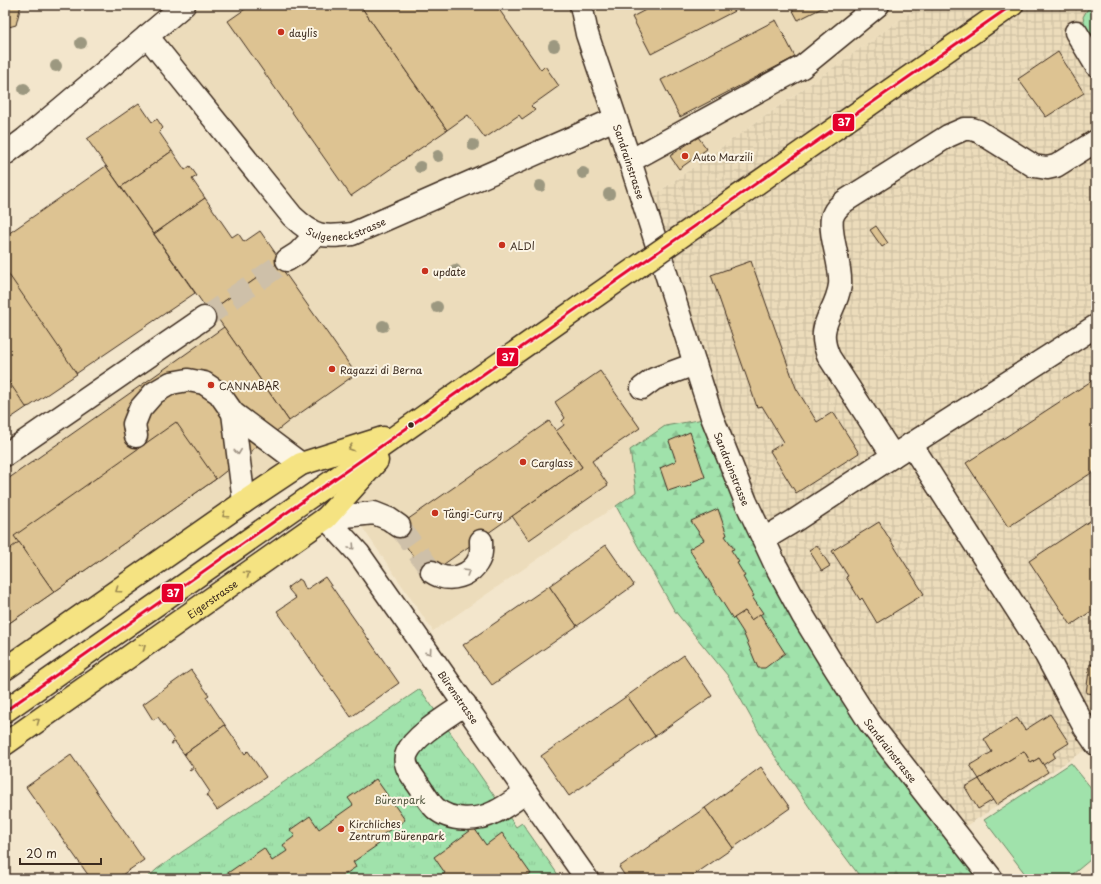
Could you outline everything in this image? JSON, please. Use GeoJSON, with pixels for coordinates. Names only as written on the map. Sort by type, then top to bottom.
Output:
{"type":"FeatureCollection","features":[{"type":"Feature","properties":{"kind":"main road","name":"Eigerstrasse"},"geometry":{"type":"LineString","coordinates":[[5,711],[1012,5]]}},
{"type":"Feature","properties":{"kind":"main road","name":"Eigerstrasse"},"geometry":{"type":"LineString","coordinates":[[5,669],[244,502],[301,464],[401,433]]}},
{"type":"Feature","properties":{"kind":"main road","name":"Eigerstrasse"},"geometry":{"type":"LineString","coordinates":[[5,744],[326,518],[401,433]]}},
{"type":"Feature","properties":{"kind":"street"},"geometry":{"type":"LineString","coordinates":[[5,154],[25,139],[184,5]]}},
{"type":"Feature","properties":{"kind":"street","name":"Sandrainstrasse"},"geometry":{"type":"LineString","coordinates":[[581,5],[587,34],[630,161],[712,417],[746,502],[803,616],[870,723],[992,879]]}},
{"type":"Feature","properties":{"kind":"street"},"geometry":{"type":"LineString","coordinates":[[630,161],[802,67],[878,5]]}},
{"type":"Feature","properties":{"kind":"street"},"geometry":{"type":"LineString","coordinates":[[1076,32],[1096,65]]}},
{"type":"Feature","properties":{"kind":"street","name":"Sulgeneckstrasse"},"geometry":{"type":"LineString","coordinates":[[147,36],[292,216],[304,228],[316,234],[333,236],[352,234],[615,119]]}},
{"type":"Feature","properties":{"kind":"street"},"geometry":{"type":"LineString","coordinates":[[893,456],[829,357],[824,343],[824,330],[837,296],[840,282],[832,225],[834,212],[845,201],[948,136],[964,129],[978,131],[1034,166],[1047,168],[1056,166],[1096,141]]}},
{"type":"Feature","properties":{"kind":"street"},"geometry":{"type":"LineString","coordinates":[[287,260],[298,253],[316,234]]}},
{"type":"Feature","properties":{"kind":"street"},"geometry":{"type":"LineString","coordinates":[[5,455],[204,318]]}},
{"type":"Feature","properties":{"kind":"street"},"geometry":{"type":"LineString","coordinates":[[764,539],[1096,326]]}},
{"type":"Feature","properties":{"kind":"street"},"geometry":{"type":"LineString","coordinates":[[642,388],[654,379],[695,364]]}},
{"type":"Feature","properties":{"kind":"street"},"geometry":{"type":"LineString","coordinates":[[136,436],[134,424],[140,409],[154,393],[171,383],[188,380],[204,383],[219,393],[233,413],[301,464]]}},
{"type":"Feature","properties":{"kind":"street"},"geometry":{"type":"LineString","coordinates":[[233,413],[244,502]]}},
{"type":"Feature","properties":{"kind":"street"},"geometry":{"type":"LineString","coordinates":[[911,444],[1046,655],[1085,728],[1096,744]]}},
{"type":"Feature","properties":{"kind":"street"},"geometry":{"type":"LineString","coordinates":[[326,518],[374,512],[399,526]]}},
{"type":"Feature","properties":{"kind":"street","name":"Bürenstrasse"},"geometry":{"type":"LineString","coordinates":[[326,518],[359,554],[587,879]]}},
{"type":"Feature","properties":{"kind":"street"},"geometry":{"type":"LineString","coordinates":[[432,572],[449,578],[457,577],[468,572],[474,567],[481,555],[481,541]]}},
{"type":"Feature","properties":{"kind":"street"},"geometry":{"type":"LineString","coordinates":[[465,704],[430,728],[411,745],[405,758],[405,764],[411,775],[435,808],[453,818],[486,816],[495,812],[526,792]]}},
{"type":"Feature","properties":{"kind":"shaded area"},"geometry":{"type":"Polygon","coordinates":[[[195,5],[921,5],[640,205],[709,418],[630,450],[636,492],[433,631],[315,458],[5,671],[5,459],[297,259],[317,230],[158,36],[195,5]]]}},
{"type":"Feature","properties":{"kind":"shaded area"},"geometry":{"type":"Polygon","coordinates":[[[921,5],[1096,5],[1096,738],[1092,746],[958,831],[873,720],[749,500],[646,201],[921,5]]]}},
{"type":"Feature","properties":{"kind":"green space"},"geometry":{"type":"Polygon","coordinates":[[[1096,5],[1096,40],[1085,25],[1083,17],[1087,10],[1096,5]]]}},
{"type":"Feature","properties":{"kind":"green space"},"geometry":{"type":"Polygon","coordinates":[[[709,418],[774,568],[988,879],[860,879],[760,734],[728,676],[674,610],[616,506],[636,492],[630,450],[665,426],[709,418]]]}},
{"type":"Feature","properties":{"kind":"green space","name":"Bürenpark"},"geometry":{"type":"Polygon","coordinates":[[[420,689],[516,827],[522,823],[561,879],[146,879],[157,869],[420,689]]]}},
{"type":"Feature","properties":{"kind":"green space"},"geometry":{"type":"Polygon","coordinates":[[[1071,763],[1096,794],[1096,855],[1067,879],[1029,879],[984,820],[1071,763]]]}},
{"type":"Feature","properties":{"kind":"building"},"geometry":{"type":"Polygon","coordinates":[[[5,5],[21,5],[16,25],[5,28],[5,5]]]}},
{"type":"Feature","properties":{"kind":"building"},"geometry":{"type":"Polygon","coordinates":[[[251,5],[360,5],[447,130],[351,196],[228,21],[251,5]]]}},
{"type":"Feature","properties":{"kind":"building"},"geometry":{"type":"Polygon","coordinates":[[[360,5],[496,5],[541,70],[545,66],[559,86],[531,106],[535,110],[522,119],[519,115],[485,138],[468,115],[447,130],[360,5]]]}},
{"type":"Feature","properties":{"kind":"building"},"geometry":{"type":"Polygon","coordinates":[[[655,5],[746,5],[651,54],[632,17],[655,5]]]}},
{"type":"Feature","properties":{"kind":"building"},"geometry":{"type":"Polygon","coordinates":[[[790,5],[828,5],[798,20],[790,5]]]}},
{"type":"Feature","properties":{"kind":"building"},"geometry":{"type":"Polygon","coordinates":[[[776,20],[795,57],[680,117],[661,80],[776,20]]]}},
{"type":"Feature","properties":{"kind":"building"},"geometry":{"type":"Polygon","coordinates":[[[1058,52],[1084,93],[1046,117],[1018,79],[1058,52]]]}},
{"type":"Feature","properties":{"kind":"building"},"geometry":{"type":"Polygon","coordinates":[[[139,103],[152,122],[157,119],[163,128],[159,132],[172,151],[121,187],[87,139],[139,103]]]}},
{"type":"Feature","properties":{"kind":"building"},"geometry":{"type":"Polygon","coordinates":[[[698,137],[707,149],[679,169],[670,156],[698,137]]]}},
{"type":"Feature","properties":{"kind":"building"},"geometry":{"type":"Polygon","coordinates":[[[172,151],[185,170],[190,166],[197,176],[192,179],[205,198],[154,234],[121,187],[172,151]]]}},
{"type":"Feature","properties":{"kind":"building"},"geometry":{"type":"Polygon","coordinates":[[[106,166],[195,293],[5,422],[5,236],[106,166]]]}},
{"type":"Feature","properties":{"kind":"building"},"geometry":{"type":"Polygon","coordinates":[[[205,198],[232,237],[238,233],[244,242],[260,231],[281,261],[209,312],[154,234],[205,198]]]}},
{"type":"Feature","properties":{"kind":"building"},"geometry":{"type":"Polygon","coordinates":[[[876,226],[888,243],[882,247],[870,230],[876,226]]]}},
{"type":"Feature","properties":{"kind":"building"},"geometry":{"type":"Polygon","coordinates":[[[751,261],[796,388],[817,422],[833,412],[859,453],[796,493],[770,451],[784,442],[762,406],[757,407],[711,275],[751,261]]]}},
{"type":"Feature","properties":{"kind":"building"},"geometry":{"type":"Polygon","coordinates":[[[278,263],[356,374],[289,421],[212,310],[278,263]]]}},
{"type":"Feature","properties":{"kind":"building"},"geometry":{"type":"Polygon","coordinates":[[[5,269],[77,374],[30,406],[26,407],[5,376],[5,269]]]}},
{"type":"Feature","properties":{"kind":"building"},"geometry":{"type":"Polygon","coordinates":[[[224,327],[289,421],[216,479],[5,626],[5,481],[224,327]]]}},
{"type":"Feature","properties":{"kind":"building"},"geometry":{"type":"Polygon","coordinates":[[[600,371],[640,428],[592,461],[608,485],[529,540],[512,516],[582,467],[556,431],[564,425],[562,421],[565,418],[555,402],[600,371]]]}},
{"type":"Feature","properties":{"kind":"building"},"geometry":{"type":"Polygon","coordinates":[[[1096,378],[1096,470],[1008,527],[966,463],[1096,378]]]}},
{"type":"Feature","properties":{"kind":"building"},"geometry":{"type":"Polygon","coordinates":[[[549,421],[582,467],[427,576],[394,529],[549,421]]]}},
{"type":"Feature","properties":{"kind":"building"},"geometry":{"type":"Polygon","coordinates":[[[176,422],[216,479],[54,592],[14,536],[176,422]]]}},
{"type":"Feature","properties":{"kind":"building"},"geometry":{"type":"Polygon","coordinates":[[[690,432],[705,477],[691,482],[692,485],[681,489],[680,487],[668,491],[660,468],[676,461],[669,441],[690,432]]]}},
{"type":"Feature","properties":{"kind":"building"},"geometry":{"type":"Polygon","coordinates":[[[718,509],[727,535],[725,536],[734,549],[731,550],[739,562],[737,563],[745,576],[743,577],[754,596],[752,597],[763,613],[751,620],[745,611],[733,619],[689,549],[704,540],[691,521],[718,509]]]}},
{"type":"Feature","properties":{"kind":"building"},"geometry":{"type":"Polygon","coordinates":[[[1096,517],[1096,608],[1071,625],[1029,561],[1096,517]]]}},
{"type":"Feature","properties":{"kind":"building"},"geometry":{"type":"Polygon","coordinates":[[[879,522],[924,594],[877,623],[862,598],[860,600],[846,577],[848,576],[832,551],[879,522]]]}},
{"type":"Feature","properties":{"kind":"building"},"geometry":{"type":"Polygon","coordinates":[[[19,542],[54,592],[5,626],[5,552],[19,542]]]}},
{"type":"Feature","properties":{"kind":"building"},"geometry":{"type":"Polygon","coordinates":[[[606,545],[634,585],[577,626],[549,586],[606,545]]]}},
{"type":"Feature","properties":{"kind":"building"},"geometry":{"type":"Polygon","coordinates":[[[817,545],[830,566],[822,571],[809,550],[817,545]]]}},
{"type":"Feature","properties":{"kind":"building"},"geometry":{"type":"Polygon","coordinates":[[[325,577],[399,683],[351,717],[277,611],[296,598],[288,587],[299,579],[302,581],[306,590],[325,577]]]}},
{"type":"Feature","properties":{"kind":"building"},"geometry":{"type":"Polygon","coordinates":[[[549,586],[577,626],[492,685],[463,645],[549,586]]]}},
{"type":"Feature","properties":{"kind":"building"},"geometry":{"type":"Polygon","coordinates":[[[745,611],[751,620],[760,614],[785,653],[765,668],[758,668],[743,632],[734,618],[745,611]]]}},
{"type":"Feature","properties":{"kind":"building"},"geometry":{"type":"Polygon","coordinates":[[[684,655],[712,696],[655,736],[627,696],[684,655]]]}},
{"type":"Feature","properties":{"kind":"building"},"geometry":{"type":"Polygon","coordinates":[[[1090,664],[1096,665],[1096,694],[1086,693],[1090,664]]]}},
{"type":"Feature","properties":{"kind":"building"},"geometry":{"type":"Polygon","coordinates":[[[191,670],[209,695],[206,697],[225,725],[184,754],[175,742],[171,744],[174,740],[158,717],[153,720],[143,704],[191,670]]]}},
{"type":"Feature","properties":{"kind":"building"},"geometry":{"type":"Polygon","coordinates":[[[627,696],[655,736],[569,796],[541,756],[627,696]]]}},
{"type":"Feature","properties":{"kind":"building"},"geometry":{"type":"Polygon","coordinates":[[[1050,714],[1069,743],[1053,753],[1055,757],[1043,765],[1039,758],[1031,763],[1024,751],[979,779],[970,765],[992,752],[984,739],[1017,718],[1025,730],[1050,714]]]}},
{"type":"Feature","properties":{"kind":"building"},"geometry":{"type":"Polygon","coordinates":[[[225,725],[245,754],[248,751],[266,777],[217,810],[206,795],[210,792],[194,768],[190,771],[189,770],[193,767],[184,754],[225,725]]]}},
{"type":"Feature","properties":{"kind":"building"},"geometry":{"type":"Polygon","coordinates":[[[1024,751],[1031,763],[1039,758],[1048,772],[996,805],[979,779],[1024,751]]]}},
{"type":"Feature","properties":{"kind":"building"},"geometry":{"type":"Polygon","coordinates":[[[71,755],[144,860],[116,879],[91,879],[26,787],[71,755]]]}},
{"type":"Feature","properties":{"kind":"building"},"geometry":{"type":"Polygon","coordinates":[[[761,767],[790,808],[733,848],[705,808],[761,767]]]}},
{"type":"Feature","properties":{"kind":"building","name":"Kirchliches Zentrum Bürenpark"},"geometry":{"type":"Polygon","coordinates":[[[376,779],[405,820],[376,839],[379,844],[353,862],[356,867],[338,879],[219,879],[264,848],[272,861],[287,851],[283,845],[295,836],[290,830],[310,816],[319,829],[353,805],[348,798],[376,779]]]}},
{"type":"Feature","properties":{"kind":"building"},"geometry":{"type":"Polygon","coordinates":[[[979,779],[993,800],[978,809],[965,787],[979,779]]]}},
{"type":"Feature","properties":{"kind":"building"},"geometry":{"type":"Polygon","coordinates":[[[705,808],[733,848],[688,879],[627,879],[619,867],[705,808]]]}},
{"type":"Feature","properties":{"kind":"building"},"geometry":{"type":"Polygon","coordinates":[[[474,828],[486,845],[502,833],[531,874],[524,879],[437,879],[445,873],[434,857],[474,828]]]}},
{"type":"Feature","properties":{"kind":"tunnel"},"geometry":{"type":"LineString","coordinates":[[204,318],[287,260]]}},
{"type":"Feature","properties":{"kind":"tunnel"},"geometry":{"type":"LineString","coordinates":[[399,526],[432,572]]}},
{"type":"Feature","properties":{"kind":"transit line","name":"37"},"geometry":{"type":"LineString","coordinates":[[5,711],[556,323],[1012,5]]}},
{"type":"Feature","properties":{"kind":"place","name":"daylis"},"geometry":{"type":"Point","coordinates":[281,32]}},
{"type":"Feature","properties":{"kind":"place","name":"Auto Marzili"},"geometry":{"type":"Point","coordinates":[685,156]}},
{"type":"Feature","properties":{"kind":"place","name":"ALDI"},"geometry":{"type":"Point","coordinates":[502,245]}},
{"type":"Feature","properties":{"kind":"place","name":"update"},"geometry":{"type":"Point","coordinates":[425,271]}},
{"type":"Feature","properties":{"kind":"place","name":"Ragazzi di Berna"},"geometry":{"type":"Point","coordinates":[332,369]}},
{"type":"Feature","properties":{"kind":"place","name":"CANNABAR"},"geometry":{"type":"Point","coordinates":[211,385]}},
{"type":"Feature","properties":{"kind":"place","name":"Carglass"},"geometry":{"type":"Point","coordinates":[523,462]}},
{"type":"Feature","properties":{"kind":"place","name":"Tängi-Curry"},"geometry":{"type":"Point","coordinates":[435,513]}},
{"type":"Feature","properties":{"kind":"place","name":"Kirchliches Zentrum Bürenpark"},"geometry":{"type":"Point","coordinates":[341,829]}}]}
